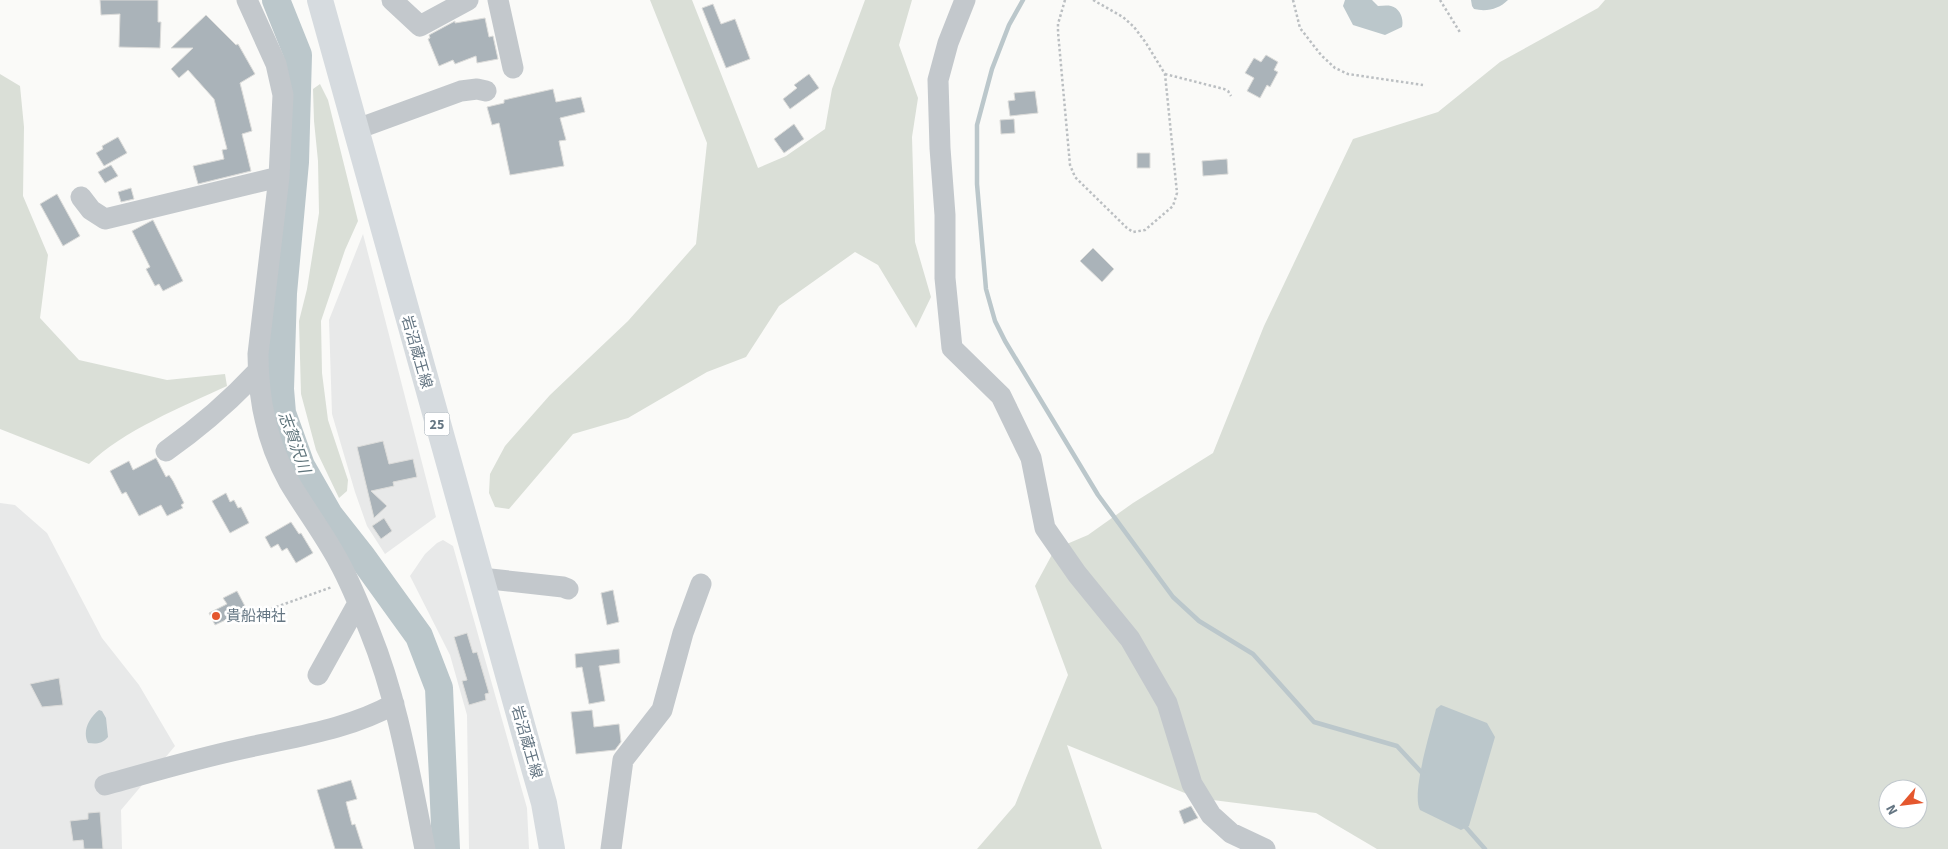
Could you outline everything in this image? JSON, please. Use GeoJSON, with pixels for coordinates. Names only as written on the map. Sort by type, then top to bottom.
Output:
{"type":"FeatureCollection","features":[{"type":"Feature","properties":{"kind":"main road","name":"岩沼蔵王線"},"geometry":{"type":"LineString","coordinates":[[320,0],[354,128],[544,804],[552,849]]}},
{"type":"Feature","properties":{"kind":"street"},"geometry":{"type":"LineString","coordinates":[[247,0],[276,64],[281,81],[283,106],[279,177],[258,371],[262,405],[272,446],[288,480],[339,562],[371,633],[394,704],[425,849]]}},
{"type":"Feature","properties":{"kind":"street"},"geometry":{"type":"LineString","coordinates":[[392,0],[420,26],[468,0]]}},
{"type":"Feature","properties":{"kind":"street"},"geometry":{"type":"LineString","coordinates":[[498,0],[513,68]]}},
{"type":"Feature","properties":{"kind":"street"},"geometry":{"type":"LineString","coordinates":[[965,0],[948,43],[938,80],[940,148],[945,215],[945,278],[952,348],[1001,396],[1031,458],[1045,528],[1077,574],[1130,639],[1167,703],[1192,784],[1206,807],[1211,815],[1231,833],[1265,849]]}},
{"type":"Feature","properties":{"kind":"street"},"geometry":{"type":"LineString","coordinates":[[354,128],[368,125],[461,91],[477,89],[486,91]]}},
{"type":"Feature","properties":{"kind":"street"},"geometry":{"type":"LineString","coordinates":[[81,197],[91,210],[104,219],[279,177]]}},
{"type":"Feature","properties":{"kind":"street"},"geometry":{"type":"LineString","coordinates":[[166,451],[198,428],[233,397],[258,371]]}},
{"type":"Feature","properties":{"kind":"street"},"geometry":{"type":"LineString","coordinates":[[481,578],[568,589]]}},
{"type":"Feature","properties":{"kind":"street"},"geometry":{"type":"LineString","coordinates":[[611,849],[623,760],[662,710],[683,633],[701,584]]}},
{"type":"Feature","properties":{"kind":"street"},"geometry":{"type":"LineString","coordinates":[[318,675],[358,604]]}},
{"type":"Feature","properties":{"kind":"street"},"geometry":{"type":"LineString","coordinates":[[105,785],[188,760],[327,730],[380,712],[394,704]]}},
{"type":"Feature","properties":{"kind":"path"},"geometry":{"type":"LineString","coordinates":[[1065,0],[1058,24],[1070,165],[1076,177],[1127,228],[1133,232],[1145,230],[1173,206],[1177,193],[1165,74],[1150,48],[1134,27],[1123,17],[1093,0]]}},
{"type":"Feature","properties":{"kind":"path"},"geometry":{"type":"LineString","coordinates":[[1293,0],[1300,28],[1321,55],[1335,68],[1348,74],[1423,85]]}},
{"type":"Feature","properties":{"kind":"path"},"geometry":{"type":"LineString","coordinates":[[1440,0],[1461,34]]}},
{"type":"Feature","properties":{"kind":"path"},"geometry":{"type":"LineString","coordinates":[[1165,74],[1224,89],[1231,96]]}},
{"type":"Feature","properties":{"kind":"path"},"geometry":{"type":"LineString","coordinates":[[248,617],[330,587]]}},
{"type":"Feature","properties":{"kind":"shaded area"},"geometry":{"type":"Polygon","coordinates":[[[650,0],[692,0],[758,168],[786,156],[825,129],[832,89],[865,0],[912,0],[899,45],[918,98],[912,137],[915,242],[931,297],[916,328],[878,265],[855,252],[779,306],[746,357],[707,372],[628,418],[573,434],[509,509],[495,507],[489,493],[490,474],[505,446],[550,395],[628,321],[696,244],[707,143],[650,0]]]}},
{"type":"Feature","properties":{"kind":"shaded area"},"geometry":{"type":"Polygon","coordinates":[[[1345,0],[1372,0],[1378,6],[1394,7],[1401,14],[1402,27],[1385,35],[1353,25],[1343,6],[1345,0]]]}},
{"type":"Feature","properties":{"kind":"shaded area"},"geometry":{"type":"Polygon","coordinates":[[[1471,0],[1508,0],[1497,8],[1484,10],[1474,9],[1471,0]]]}},
{"type":"Feature","properties":{"kind":"shaded area"},"geometry":{"type":"Polygon","coordinates":[[[1605,0],[1948,0],[1948,849],[1377,849],[1316,813],[1197,798],[1067,745],[1102,849],[977,849],[1015,805],[1068,675],[1035,586],[1055,549],[1088,535],[1133,503],[1213,453],[1264,326],[1353,139],[1438,112],[1500,62],[1598,8],[1605,0]]]}},
{"type":"Feature","properties":{"kind":"shaded area"},"geometry":{"type":"Polygon","coordinates":[[[0,74],[20,86],[24,127],[23,196],[48,255],[40,318],[79,360],[167,380],[225,374],[227,386],[136,430],[118,441],[89,464],[0,429],[0,74]]]}},
{"type":"Feature","properties":{"kind":"shaded area"},"geometry":{"type":"Polygon","coordinates":[[[320,84],[328,100],[358,221],[345,250],[321,321],[322,373],[328,420],[348,480],[347,491],[339,498],[316,450],[301,394],[299,321],[307,289],[319,213],[318,161],[313,89],[320,84]]]}},
{"type":"Feature","properties":{"kind":"shaded area"},"geometry":{"type":"Polygon","coordinates":[[[363,234],[436,517],[385,554],[367,526],[332,414],[329,320],[363,234]]]}},
{"type":"Feature","properties":{"kind":"shaded area"},"geometry":{"type":"Polygon","coordinates":[[[0,503],[15,505],[47,533],[102,638],[139,685],[175,746],[121,810],[122,849],[0,849],[0,503]]]}},
{"type":"Feature","properties":{"kind":"shaded area"},"geometry":{"type":"Polygon","coordinates":[[[443,540],[453,546],[527,808],[529,849],[469,849],[467,715],[450,655],[410,576],[425,554],[443,540]]]}},
{"type":"Feature","properties":{"kind":"shaded area"},"geometry":{"type":"Polygon","coordinates":[[[1441,705],[1487,723],[1495,737],[1469,826],[1461,830],[1420,810],[1418,802],[1420,776],[1426,746],[1436,709],[1441,705]]]}},
{"type":"Feature","properties":{"kind":"shaded area"},"geometry":{"type":"Polygon","coordinates":[[[99,710],[102,711],[106,718],[108,737],[99,743],[88,743],[86,729],[92,717],[99,710]]]}},
{"type":"Feature","properties":{"kind":"building"},"geometry":{"type":"Polygon","coordinates":[[[100,0],[158,0],[158,22],[161,22],[160,48],[119,47],[120,14],[101,15],[100,0]]]}},
{"type":"Feature","properties":{"kind":"building"},"geometry":{"type":"Polygon","coordinates":[[[713,4],[721,24],[735,19],[750,59],[726,68],[702,8],[713,4]]]}},
{"type":"Feature","properties":{"kind":"building"},"geometry":{"type":"Polygon","coordinates":[[[206,15],[236,45],[238,44],[255,74],[240,83],[252,131],[242,134],[251,171],[198,184],[193,166],[224,159],[222,150],[227,149],[214,99],[188,70],[179,78],[171,69],[193,48],[171,48],[206,15]]]}},
{"type":"Feature","properties":{"kind":"building"},"geometry":{"type":"Polygon","coordinates":[[[485,18],[489,37],[493,36],[498,59],[477,63],[476,56],[455,64],[453,60],[439,66],[428,39],[430,38],[429,35],[455,21],[455,23],[485,18]]]}},
{"type":"Feature","properties":{"kind":"building"},"geometry":{"type":"Polygon","coordinates":[[[1266,55],[1278,62],[1274,70],[1278,72],[1270,87],[1267,85],[1260,98],[1247,91],[1254,78],[1245,73],[1254,58],[1261,62],[1266,55]]]}},
{"type":"Feature","properties":{"kind":"building"},"geometry":{"type":"Polygon","coordinates":[[[809,74],[819,88],[790,109],[783,99],[797,88],[794,85],[809,74]]]}},
{"type":"Feature","properties":{"kind":"building"},"geometry":{"type":"Polygon","coordinates":[[[553,89],[556,102],[581,97],[585,112],[560,118],[566,140],[559,141],[564,166],[510,175],[499,123],[492,125],[487,107],[504,103],[504,100],[553,89]]]}},
{"type":"Feature","properties":{"kind":"building"},"geometry":{"type":"Polygon","coordinates":[[[1035,91],[1038,113],[1010,116],[1008,101],[1015,100],[1014,93],[1035,91]]]}},
{"type":"Feature","properties":{"kind":"building"},"geometry":{"type":"Polygon","coordinates":[[[1014,119],[1015,133],[1001,134],[1000,120],[1014,119]]]}},
{"type":"Feature","properties":{"kind":"building"},"geometry":{"type":"Polygon","coordinates":[[[794,124],[804,139],[784,153],[774,139],[794,124]]]}},
{"type":"Feature","properties":{"kind":"building"},"geometry":{"type":"Polygon","coordinates":[[[118,137],[127,153],[104,166],[96,153],[103,149],[102,146],[118,137]]]}},
{"type":"Feature","properties":{"kind":"building"},"geometry":{"type":"Polygon","coordinates":[[[1137,153],[1150,153],[1150,168],[1137,168],[1137,153]]]}},
{"type":"Feature","properties":{"kind":"building"},"geometry":{"type":"Polygon","coordinates":[[[1227,159],[1228,174],[1203,176],[1202,161],[1227,159]]]}},
{"type":"Feature","properties":{"kind":"building"},"geometry":{"type":"Polygon","coordinates":[[[111,165],[118,176],[105,183],[98,172],[111,165]]]}},
{"type":"Feature","properties":{"kind":"building"},"geometry":{"type":"Polygon","coordinates":[[[131,188],[134,199],[121,202],[118,192],[131,188]]]}},
{"type":"Feature","properties":{"kind":"building"},"geometry":{"type":"Polygon","coordinates":[[[57,194],[80,236],[63,246],[40,204],[57,194]]]}},
{"type":"Feature","properties":{"kind":"building"},"geometry":{"type":"Polygon","coordinates":[[[153,220],[183,281],[163,291],[159,284],[155,286],[146,269],[150,267],[132,231],[153,220]]]}},
{"type":"Feature","properties":{"kind":"building"},"geometry":{"type":"Polygon","coordinates":[[[1093,248],[1114,269],[1102,282],[1080,261],[1093,248]]]}},
{"type":"Feature","properties":{"kind":"building"},"geometry":{"type":"Polygon","coordinates":[[[383,441],[389,464],[413,459],[417,477],[393,482],[394,486],[371,491],[387,506],[374,518],[357,447],[383,441]]]}},
{"type":"Feature","properties":{"kind":"building"},"geometry":{"type":"Polygon","coordinates":[[[156,458],[166,477],[169,475],[173,481],[184,503],[181,505],[183,508],[167,516],[161,505],[139,516],[126,492],[122,494],[110,471],[129,461],[133,470],[156,458]]]}},
{"type":"Feature","properties":{"kind":"building"},"geometry":{"type":"Polygon","coordinates":[[[226,493],[230,502],[234,500],[238,508],[241,507],[249,523],[230,533],[212,501],[226,493]]]}},
{"type":"Feature","properties":{"kind":"building"},"geometry":{"type":"Polygon","coordinates":[[[384,518],[392,531],[381,539],[372,526],[384,518]]]}},
{"type":"Feature","properties":{"kind":"building"},"geometry":{"type":"Polygon","coordinates":[[[291,522],[299,534],[301,533],[313,553],[296,563],[287,548],[282,551],[278,544],[271,548],[265,537],[291,522]]]}},
{"type":"Feature","properties":{"kind":"building"},"geometry":{"type":"Polygon","coordinates":[[[613,590],[619,622],[607,625],[601,593],[613,590]]]}},
{"type":"Feature","properties":{"kind":"building"},"geometry":{"type":"Polygon","coordinates":[[[237,591],[247,610],[215,625],[209,613],[227,604],[223,598],[237,591]]]}},
{"type":"Feature","properties":{"kind":"building"},"geometry":{"type":"Polygon","coordinates":[[[467,633],[473,653],[477,652],[489,693],[485,694],[486,700],[469,705],[462,681],[467,680],[454,637],[467,633]]]}},
{"type":"Feature","properties":{"kind":"building"},"geometry":{"type":"Polygon","coordinates":[[[619,649],[620,663],[599,666],[605,701],[589,704],[582,667],[576,668],[575,654],[619,649]]]}},
{"type":"Feature","properties":{"kind":"building"},"geometry":{"type":"Polygon","coordinates":[[[59,678],[63,705],[42,707],[30,684],[59,678]]]}},
{"type":"Feature","properties":{"kind":"building"},"geometry":{"type":"Polygon","coordinates":[[[592,710],[594,727],[619,724],[621,742],[615,750],[576,754],[571,712],[592,710]]]}},
{"type":"Feature","properties":{"kind":"building"},"geometry":{"type":"Polygon","coordinates":[[[351,780],[357,799],[346,802],[352,825],[355,824],[363,849],[335,849],[317,790],[351,780]]]}},
{"type":"Feature","properties":{"kind":"building"},"geometry":{"type":"Polygon","coordinates":[[[1191,806],[1198,818],[1184,824],[1179,811],[1191,806]]]}},
{"type":"Feature","properties":{"kind":"building"},"geometry":{"type":"Polygon","coordinates":[[[100,812],[103,849],[84,849],[83,840],[73,841],[70,821],[88,819],[88,813],[100,812]]]}},
{"type":"Feature","properties":{"kind":"waterway","name":"志賀沢川"},"geometry":{"type":"LineString","coordinates":[[276,0],[298,55],[295,162],[283,293],[280,389],[282,413],[301,466],[329,515],[419,636],[439,688],[446,849]]}},
{"type":"Feature","properties":{"kind":"waterway"},"geometry":{"type":"LineString","coordinates":[[1023,0],[1009,25],[992,69],[977,125],[977,184],[986,289],[995,321],[1005,341],[1098,495],[1173,597],[1199,621],[1253,654],[1314,722],[1397,746],[1424,775]]}},
{"type":"Feature","properties":{"kind":"waterway"},"geometry":{"type":"LineString","coordinates":[[1463,824],[1485,849]]}},
{"type":"Feature","properties":{"kind":"place","name":"貴船神社"},"geometry":{"type":"Point","coordinates":[216,616]}}]}
